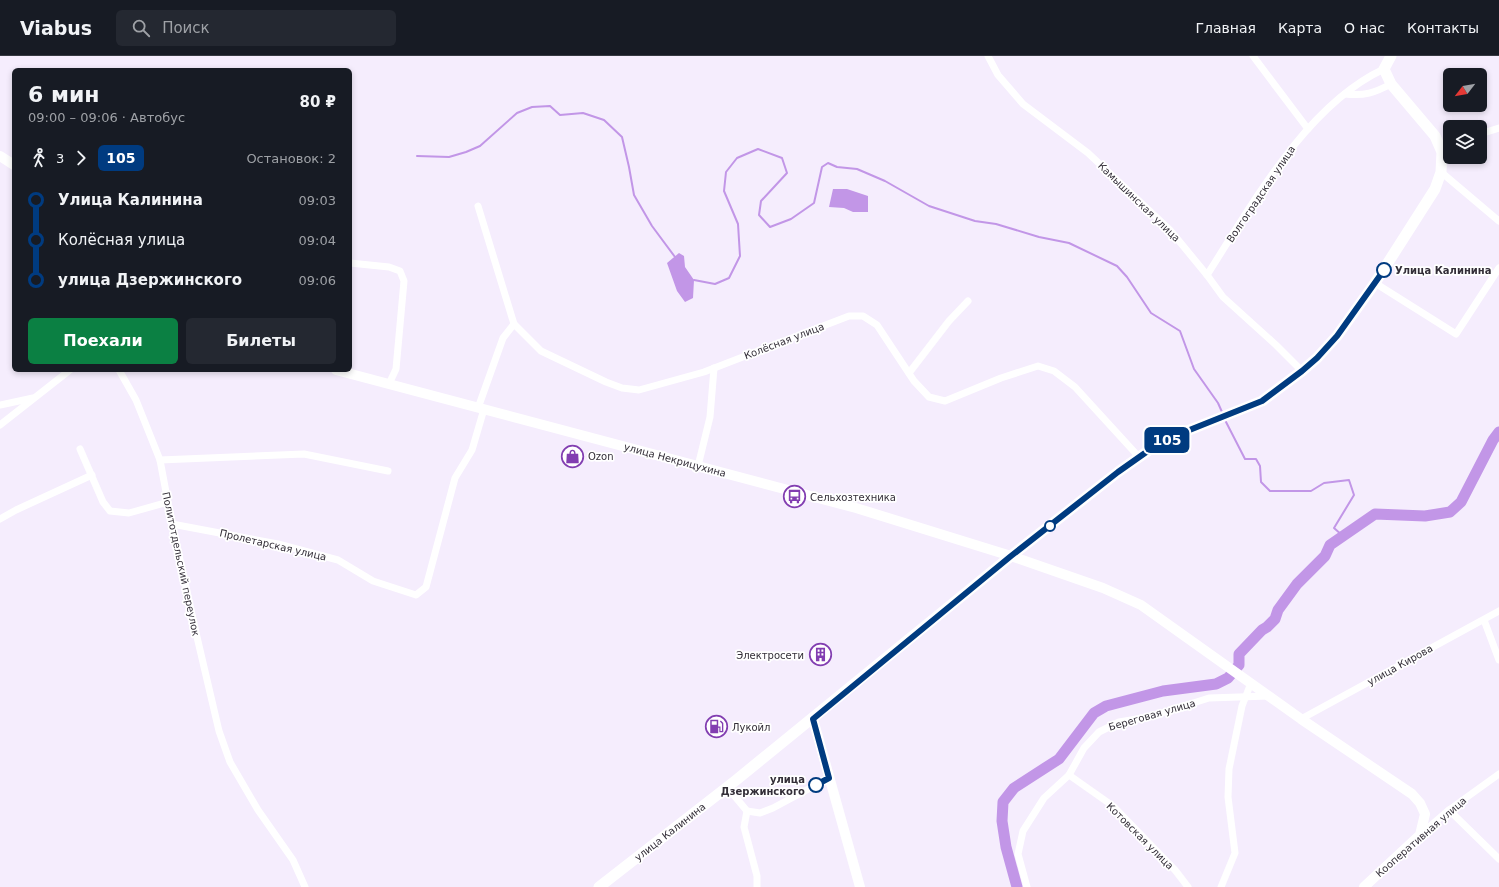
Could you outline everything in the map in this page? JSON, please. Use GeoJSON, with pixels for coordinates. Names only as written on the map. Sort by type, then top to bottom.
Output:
{"type":"FeatureCollection","features":[{"type":"Feature","properties":{"kind":"main road"},"geometry":{"type":"LineString","coordinates":[[1384,69],[1391,56]]}},
{"type":"Feature","properties":{"kind":"main road","name":"улица Калинина"},"geometry":{"type":"LineString","coordinates":[[1384,69],[1391,84],[1443,146]]}},
{"type":"Feature","properties":{"kind":"main road","name":"улица Калинина"},"geometry":{"type":"LineString","coordinates":[[599,887],[813,719],[1011,556],[1118,472],[1162,441],[1216,421],[1233,412],[1262,401],[1302,371],[1317,358],[1337,336],[1375,284],[1435,189],[1443,163]]}},
{"type":"Feature","properties":{"kind":"street","name":"Камышинская улица"},"geometry":{"type":"LineString","coordinates":[[988,56],[998,75],[1023,104],[1088,154],[1170,230],[1207,275],[1223,298],[1276,345],[1302,371]]}},
{"type":"Feature","properties":{"kind":"street"},"geometry":{"type":"LineString","coordinates":[[1253,56],[1308,129]]}},
{"type":"Feature","properties":{"kind":"street","name":"Волгоградская улица"},"geometry":{"type":"LineString","coordinates":[[1207,275],[1282,160],[1308,129],[1345,94],[1369,76],[1384,69]]}},
{"type":"Feature","properties":{"kind":"street"},"geometry":{"type":"LineString","coordinates":[[1345,94],[1354,95],[1375,93],[1391,84]]}},
{"type":"Feature","properties":{"kind":"street"},"geometry":{"type":"LineString","coordinates":[[1487,132],[1499,128]]}},
{"type":"Feature","properties":{"kind":"street"},"geometry":{"type":"LineString","coordinates":[[0,156],[12,164]]}},
{"type":"Feature","properties":{"kind":"street"},"geometry":{"type":"LineString","coordinates":[[1441,172],[1499,221]]}},
{"type":"Feature","properties":{"kind":"street","name":"Колёсная улица"},"geometry":{"type":"LineString","coordinates":[[478,206],[514,324],[541,350],[606,382],[622,388],[639,390],[714,368],[849,316],[863,316],[877,324],[909,374],[929,397],[945,401],[1001,378],[1038,366],[1054,372],[1075,387],[1139,457]]}},
{"type":"Feature","properties":{"kind":"street"},"geometry":{"type":"LineString","coordinates":[[352,263],[389,267],[400,271],[404,280],[396,368],[389,384]]}},
{"type":"Feature","properties":{"kind":"street"},"geometry":{"type":"LineString","coordinates":[[1375,284],[1456,334],[1499,268]]}},
{"type":"Feature","properties":{"kind":"street"},"geometry":{"type":"LineString","coordinates":[[909,374],[949,321],[968,301]]}},
{"type":"Feature","properties":{"kind":"street"},"geometry":{"type":"LineString","coordinates":[[481,408],[503,338],[514,324]]}},
{"type":"Feature","properties":{"kind":"street"},"geometry":{"type":"LineString","coordinates":[[698,466],[710,417],[714,368]]}},
{"type":"Feature","properties":{"kind":"street"},"geometry":{"type":"LineString","coordinates":[[0,425],[67,372]]}},
{"type":"Feature","properties":{"kind":"street","name":"Политотдельский переулок"},"geometry":{"type":"LineString","coordinates":[[120,372],[136,400],[160,460],[172,524],[197,637],[218,723],[230,762],[258,810],[292,860],[305,887]]}},
{"type":"Feature","properties":{"kind":"street","name":"улица Некрицухина"},"geometry":{"type":"LineString","coordinates":[[344,372],[856,508],[1011,556],[1103,588],[1141,605],[1249,682]]}},
{"type":"Feature","properties":{"kind":"street"},"geometry":{"type":"LineString","coordinates":[[0,405],[35,397]]}},
{"type":"Feature","properties":{"kind":"street","name":"Пролетарская улица"},"geometry":{"type":"LineString","coordinates":[[172,524],[278,544],[338,560],[373,581],[416,595],[426,587],[455,478],[472,450],[481,408]]}},
{"type":"Feature","properties":{"kind":"street"},"geometry":{"type":"LineString","coordinates":[[80,449],[103,502],[110,511],[129,513],[168,502]]}},
{"type":"Feature","properties":{"kind":"street"},"geometry":{"type":"LineString","coordinates":[[160,460],[304,454],[388,471]]}},
{"type":"Feature","properties":{"kind":"street"},"geometry":{"type":"LineString","coordinates":[[0,520],[16,510],[92,475]]}},
{"type":"Feature","properties":{"kind":"street","name":"улица Кирова"},"geometry":{"type":"LineString","coordinates":[[1301,719],[1499,611]]}},
{"type":"Feature","properties":{"kind":"street"},"geometry":{"type":"LineString","coordinates":[[1484,620],[1499,660]]}},
{"type":"Feature","properties":{"kind":"street"},"geometry":{"type":"LineString","coordinates":[[1221,887],[1235,853],[1228,797],[1229,769],[1242,706],[1249,682],[1412,794],[1420,803],[1425,814],[1420,835]]}},
{"type":"Feature","properties":{"kind":"street","name":"Береговая улица"},"geometry":{"type":"LineString","coordinates":[[1026,887],[1018,854],[1023,831],[1044,798],[1069,775],[1084,748],[1099,732],[1119,722],[1149,717],[1209,698],[1269,696]]}},
{"type":"Feature","properties":{"kind":"street"},"geometry":{"type":"LineString","coordinates":[[813,719],[860,887]]}},
{"type":"Feature","properties":{"kind":"street","name":"Кооперативная улица"},"geometry":{"type":"LineString","coordinates":[[1364,887],[1449,810],[1499,774]]}},
{"type":"Feature","properties":{"kind":"street","name":"Котовская улица"},"geometry":{"type":"LineString","coordinates":[[1069,775],[1114,806],[1175,870],[1188,887]]}},
{"type":"Feature","properties":{"kind":"street"},"geometry":{"type":"LineString","coordinates":[[727,787],[747,811],[760,813],[773,808],[829,778]]}},
{"type":"Feature","properties":{"kind":"street"},"geometry":{"type":"LineString","coordinates":[[1449,810],[1499,859]]}},
{"type":"Feature","properties":{"kind":"street"},"geometry":{"type":"LineString","coordinates":[[747,811],[744,827],[757,876],[757,887]]}},
{"type":"Feature","properties":{"kind":"shaded area"},"geometry":{"type":"Polygon","coordinates":[[[833,189],[847,189],[868,196],[868,212],[853,212],[844,208],[829,207],[833,189]]]}},
{"type":"Feature","properties":{"kind":"shaded area"},"geometry":{"type":"Polygon","coordinates":[[[679,253],[684,256],[685,267],[694,280],[693,298],[685,302],[677,291],[667,263],[679,253]]]}},
{"type":"Feature","properties":{"kind":"waterway"},"geometry":{"type":"LineString","coordinates":[[417,156],[449,157],[466,152],[480,146],[517,113],[532,107],[550,106],[560,115],[583,113],[604,120],[622,137],[634,195],[652,226],[675,257]]}},
{"type":"Feature","properties":{"kind":"waterway"},"geometry":{"type":"LineString","coordinates":[[694,280],[715,284],[729,278],[740,256],[738,224],[724,191],[726,172],[737,158],[758,149],[782,158],[787,173],[761,201],[759,215],[770,227],[791,219],[814,203],[822,167],[828,163],[837,167],[857,169],[885,181],[929,206],[975,221],[996,224],[1039,237],[1069,243],[1117,266],[1127,277],[1151,313],[1180,331],[1194,369],[1218,403],[1222,412]]}},
{"type":"Feature","properties":{"kind":"waterway"},"geometry":{"type":"LineString","coordinates":[[1225,420],[1245,459],[1256,459],[1260,466],[1261,482],[1270,491],[1311,491],[1324,483],[1349,480],[1354,495],[1334,528],[1343,536]]}},
{"type":"Feature","properties":{"kind":"waterway"},"geometry":{"type":"LineString","coordinates":[[1017,887],[1006,847],[1002,821],[1003,802],[1014,788],[1059,759],[1094,713],[1106,706],[1163,691],[1216,684],[1228,678],[1239,665],[1239,654],[1275,619],[1278,610],[1297,584],[1325,556],[1330,545],[1375,514],[1425,516],[1450,512],[1461,502],[1493,440],[1499,432]]}},
{"type":"Feature","properties":{"kind":"bus line","name":"105"},"geometry":{"type":"LineString","coordinates":[[816,785],[829,778],[813,719],[1011,556],[1118,472],[1162,441],[1216,421],[1233,412],[1262,401],[1302,371],[1317,358],[1337,336],[1384,270]]}},
{"type":"Feature","properties":{"kind":"place","name":"Улица Калинина"},"geometry":{"type":"Point","coordinates":[1384,270]}},
{"type":"Feature","properties":{"kind":"place","name":"Ozon"},"geometry":{"type":"Point","coordinates":[573,456]}},
{"type":"Feature","properties":{"kind":"place","name":"Сельхозтехника"},"geometry":{"type":"Point","coordinates":[794,497]}},
{"type":"Feature","properties":{"kind":"place","name":"Электросети"},"geometry":{"type":"Point","coordinates":[820,655]}},
{"type":"Feature","properties":{"kind":"place","name":"Лукойл"},"geometry":{"type":"Point","coordinates":[716,727]}},
{"type":"Feature","properties":{"kind":"place","name":"улица Дзержинского"},"geometry":{"type":"Point","coordinates":[816,785]}}]}
